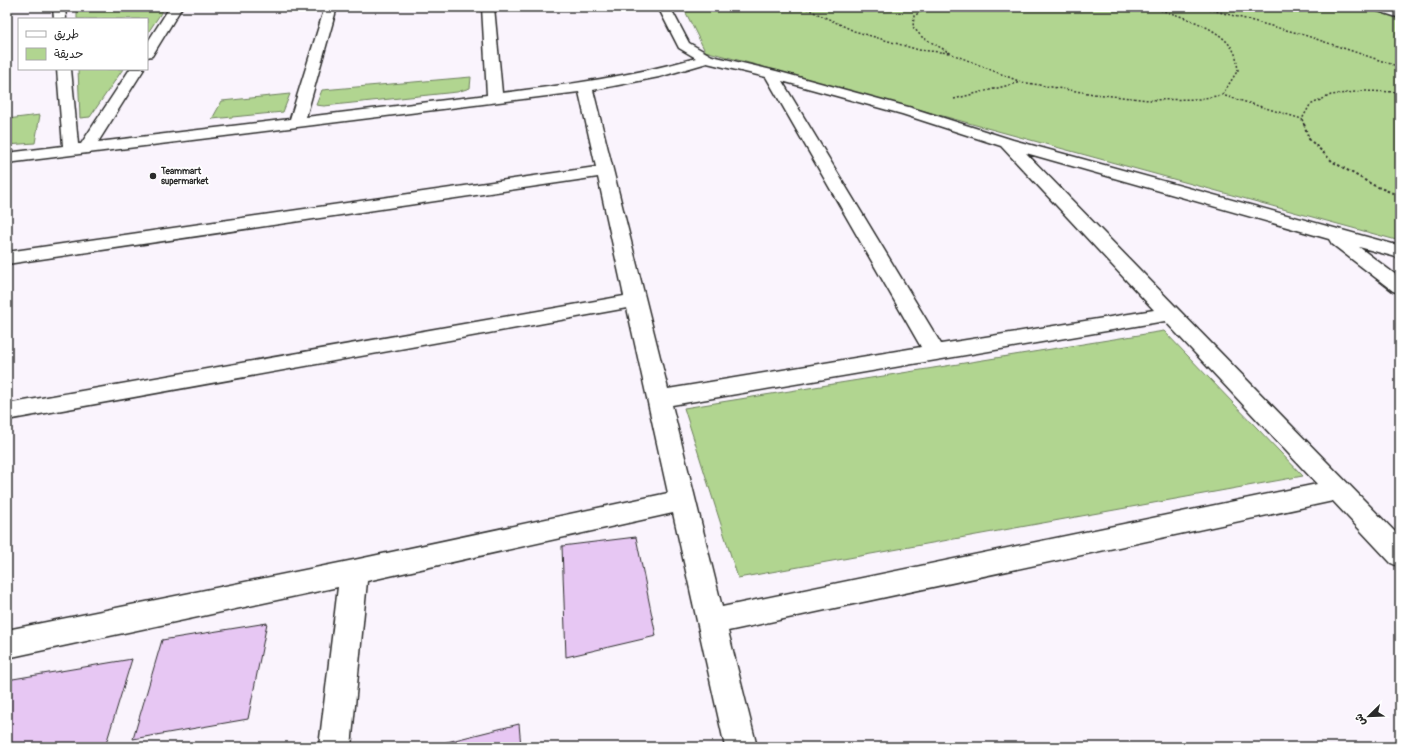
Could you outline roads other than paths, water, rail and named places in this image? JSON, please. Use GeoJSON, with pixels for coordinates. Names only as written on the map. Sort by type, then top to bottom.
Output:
{"type":"FeatureCollection","features":[{"type":"Feature","properties":{"kind":"street"},"geometry":{"type":"LineString","coordinates":[[59,7],[60,18]]}},
{"type":"Feature","properties":{"kind":"street"},"geometry":{"type":"LineString","coordinates":[[148,51],[176,7]]}},
{"type":"Feature","properties":{"kind":"street"},"geometry":{"type":"LineString","coordinates":[[297,122],[331,7]]}},
{"type":"Feature","properties":{"kind":"street"},"geometry":{"type":"LineString","coordinates":[[488,7],[495,99]]}},
{"type":"Feature","properties":{"kind":"street"},"geometry":{"type":"LineString","coordinates":[[664,7],[684,45],[707,59],[771,74],[907,111],[1007,143],[1400,252]]}},
{"type":"Feature","properties":{"kind":"street"},"geometry":{"type":"LineString","coordinates":[[1379,7],[1400,14]]}},
{"type":"Feature","properties":{"kind":"street"},"geometry":{"type":"LineString","coordinates":[[7,158],[585,87],[659,73],[707,59]]}},
{"type":"Feature","properties":{"kind":"street"},"geometry":{"type":"LineString","coordinates":[[64,70],[78,150]]}},
{"type":"Feature","properties":{"kind":"street"},"geometry":{"type":"LineString","coordinates":[[78,150],[136,70]]}},
{"type":"Feature","properties":{"kind":"street"},"geometry":{"type":"LineString","coordinates":[[771,74],[935,352]]}},
{"type":"Feature","properties":{"kind":"street"},"geometry":{"type":"LineString","coordinates":[[585,87],[741,747]]}},
{"type":"Feature","properties":{"kind":"street"},"geometry":{"type":"LineString","coordinates":[[1007,143],[1400,555]]}},
{"type":"Feature","properties":{"kind":"street"},"geometry":{"type":"LineString","coordinates":[[7,258],[605,171]]}},
{"type":"Feature","properties":{"kind":"street"},"geometry":{"type":"LineString","coordinates":[[1331,234],[1400,287]]}},
{"type":"Feature","properties":{"kind":"street"},"geometry":{"type":"LineString","coordinates":[[7,412],[636,300]]}},
{"type":"Feature","properties":{"kind":"street"},"geometry":{"type":"LineString","coordinates":[[659,399],[1170,314]]}},
{"type":"Feature","properties":{"kind":"street"},"geometry":{"type":"LineString","coordinates":[[711,622],[1338,490]]}},
{"type":"Feature","properties":{"kind":"street"},"geometry":{"type":"LineString","coordinates":[[7,644],[354,572],[683,500]]}},
{"type":"Feature","properties":{"kind":"street"},"geometry":{"type":"LineString","coordinates":[[335,747],[354,572]]}},
{"type":"Feature","properties":{"kind":"place","name":"Teammart supermarket"},"geometry":{"type":"Point","coordinates":[153,176]}}]}
